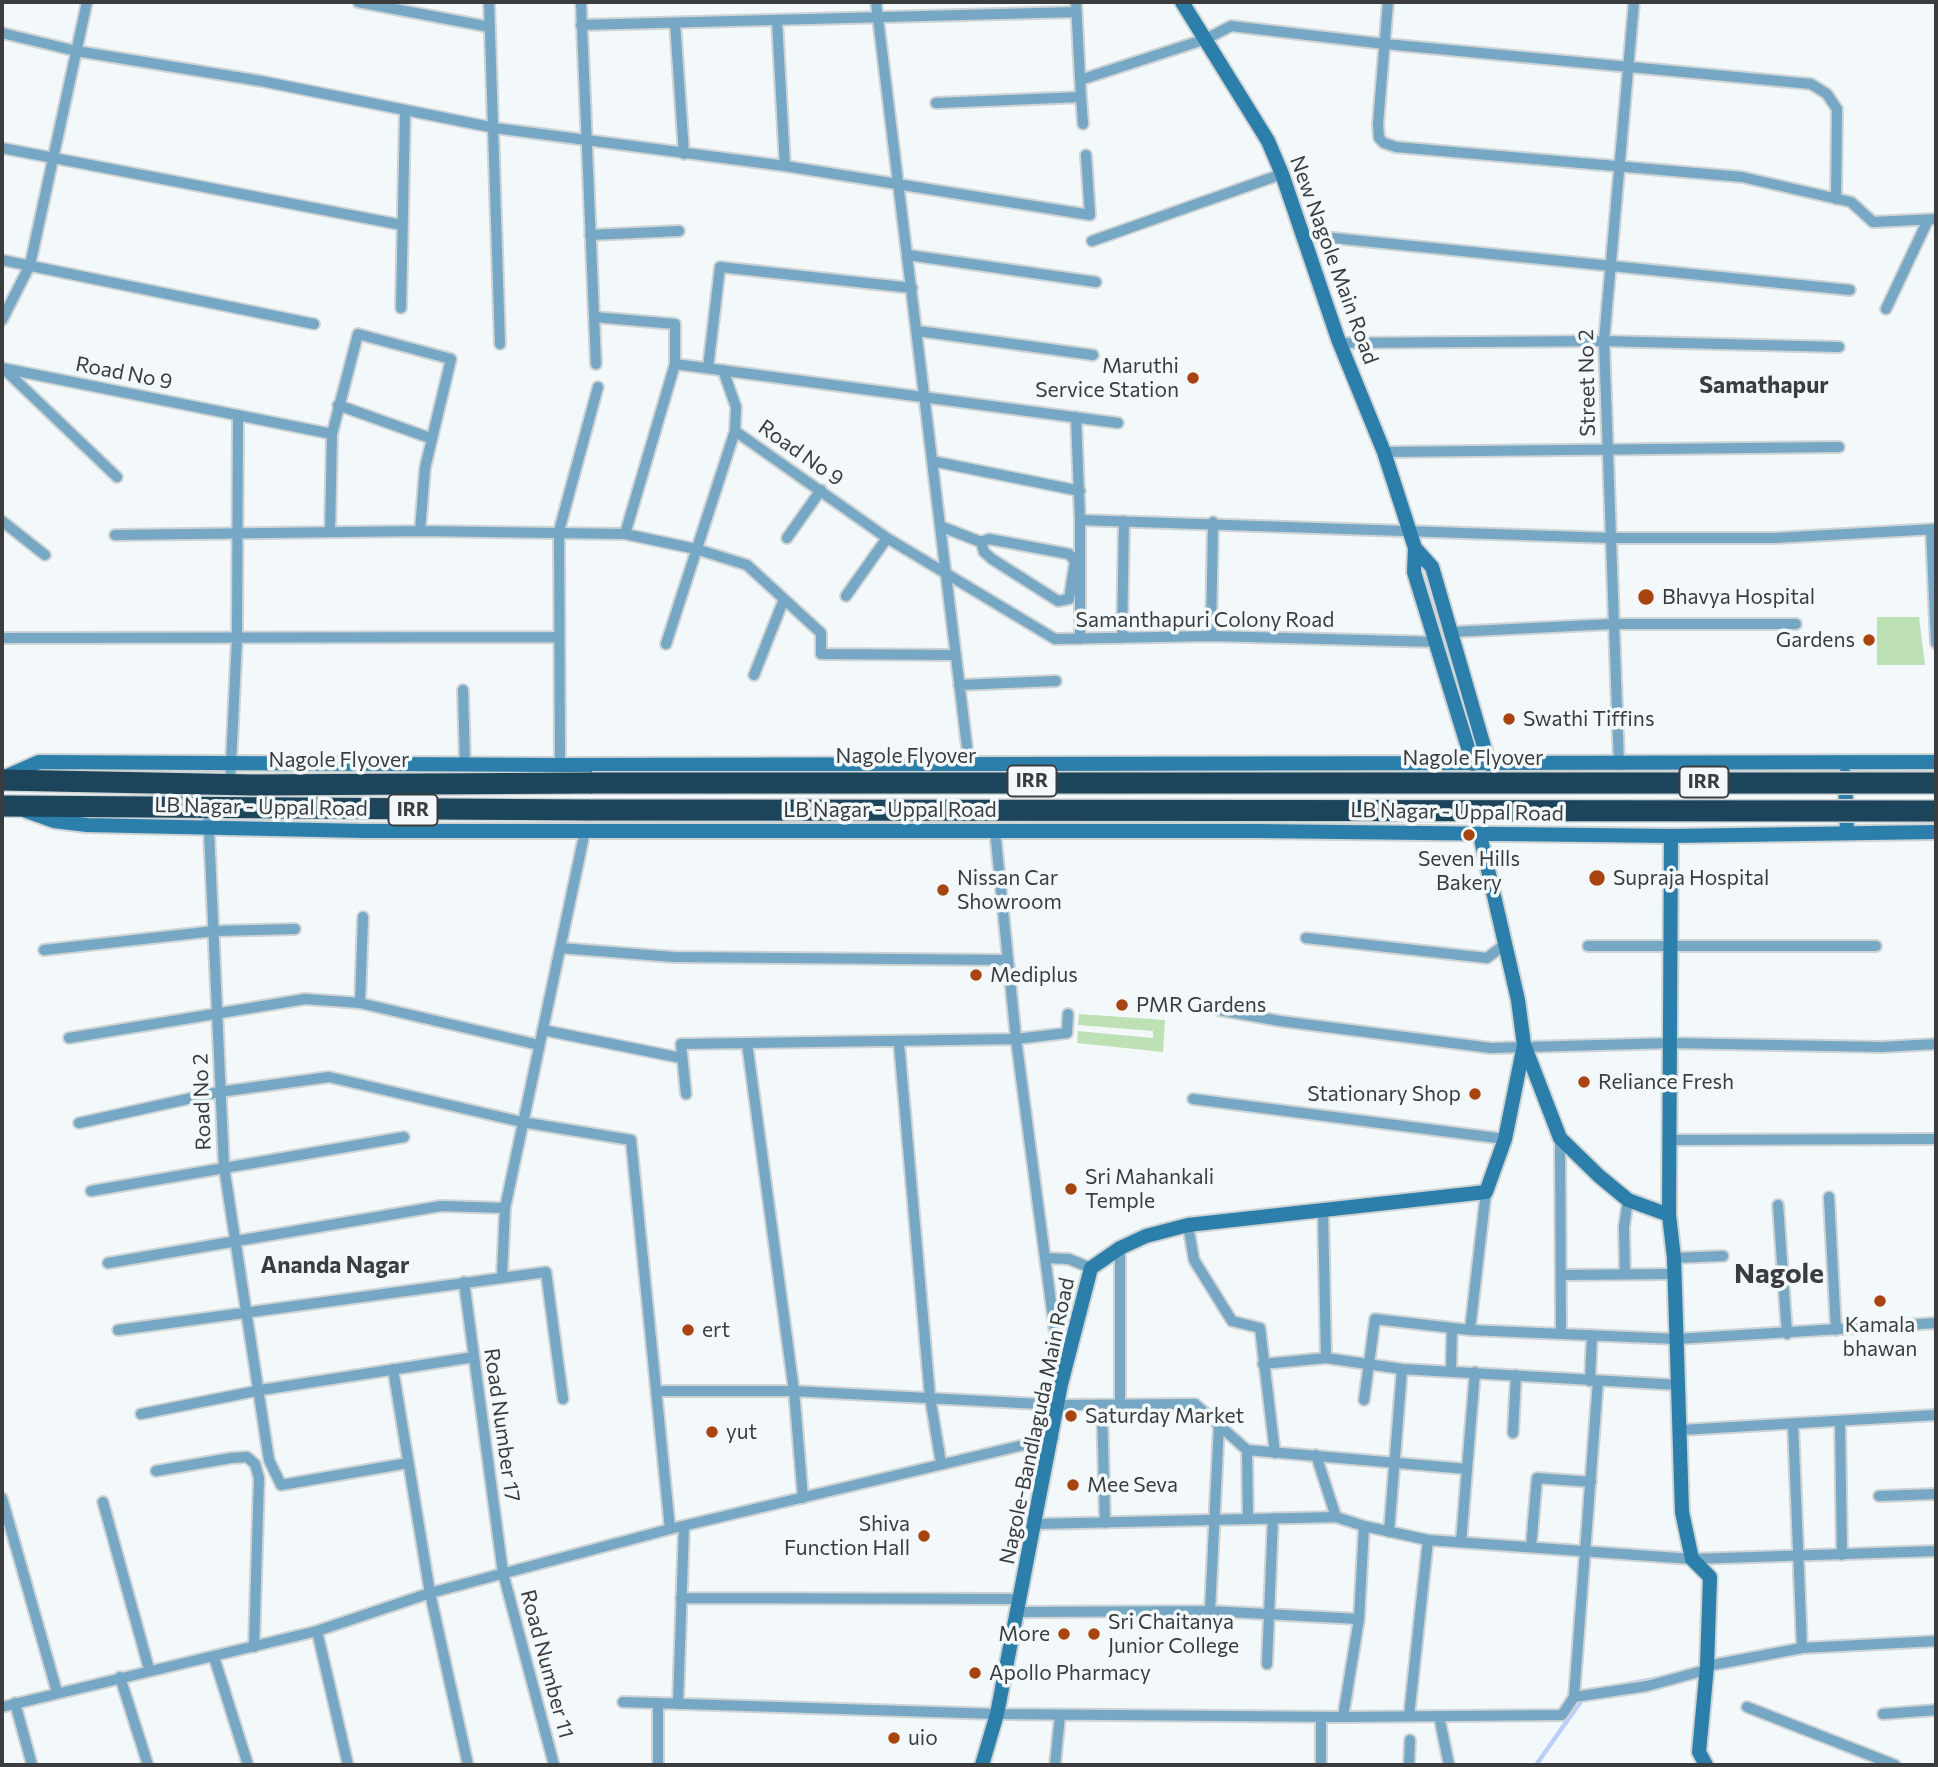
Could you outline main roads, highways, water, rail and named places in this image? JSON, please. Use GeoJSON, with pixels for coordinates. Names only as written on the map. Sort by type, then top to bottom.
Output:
{"type":"FeatureCollection","features":[{"type":"Feature","properties":{"kind":"highway","name":"Nagole Flyover"},"geometry":{"type":"LineString","coordinates":[[2,779],[231,775],[592,783],[1936,783]]}},
{"type":"Feature","properties":{"kind":"highway","name":"IRR"},"geometry":{"type":"LineString","coordinates":[[8,806],[208,818],[587,820],[1936,811]]}},
{"type":"Feature","properties":{"kind":"waterway"},"geometry":{"type":"LineString","coordinates":[[1627,1684],[1660,1678]]}},
{"type":"Feature","properties":{"kind":"waterway"},"geometry":{"type":"LineString","coordinates":[[1536,1765],[1584,1697]]}},
{"type":"Feature","properties":{"kind":"place","name":"Maruthi Service Station"},"geometry":{"type":"Point","coordinates":[1193,378]}},
{"type":"Feature","properties":{"kind":"place","name":"Bhavya Hospital"},"geometry":{"type":"Point","coordinates":[1646,597]}},
{"type":"Feature","properties":{"kind":"place","name":"Gardens"},"geometry":{"type":"Point","coordinates":[1869,640]}},
{"type":"Feature","properties":{"kind":"place","name":"Swathi Tiffins"},"geometry":{"type":"Point","coordinates":[1509,719]}},
{"type":"Feature","properties":{"kind":"place","name":"Seven Hills Bakery"},"geometry":{"type":"Point","coordinates":[1469,835]}},
{"type":"Feature","properties":{"kind":"place","name":"Supraja Hospital"},"geometry":{"type":"Point","coordinates":[1597,878]}},
{"type":"Feature","properties":{"kind":"place","name":"Nissan Car Showroom"},"geometry":{"type":"Point","coordinates":[943,890]}},
{"type":"Feature","properties":{"kind":"place","name":"Mediplus"},"geometry":{"type":"Point","coordinates":[976,975]}},
{"type":"Feature","properties":{"kind":"place","name":"PMR Gardens"},"geometry":{"type":"Point","coordinates":[1122,1005]}},
{"type":"Feature","properties":{"kind":"place","name":"Reliance Fresh"},"geometry":{"type":"Point","coordinates":[1584,1082]}},
{"type":"Feature","properties":{"kind":"place","name":"Stationary Shop"},"geometry":{"type":"Point","coordinates":[1475,1094]}},
{"type":"Feature","properties":{"kind":"place","name":"Sri Mahankali Temple"},"geometry":{"type":"Point","coordinates":[1071,1189]}},
{"type":"Feature","properties":{"kind":"place","name":"Kamala bhawan"},"geometry":{"type":"Point","coordinates":[1880,1301]}},
{"type":"Feature","properties":{"kind":"place","name":"ert"},"geometry":{"type":"Point","coordinates":[688,1330]}},
{"type":"Feature","properties":{"kind":"place","name":"Saturday Market"},"geometry":{"type":"Point","coordinates":[1071,1416]}},
{"type":"Feature","properties":{"kind":"place","name":"yut"},"geometry":{"type":"Point","coordinates":[712,1432]}},
{"type":"Feature","properties":{"kind":"place","name":"Mee Seva"},"geometry":{"type":"Point","coordinates":[1073,1485]}},
{"type":"Feature","properties":{"kind":"place","name":"Shiva Function Hall"},"geometry":{"type":"Point","coordinates":[924,1536]}},
{"type":"Feature","properties":{"kind":"place","name":"More"},"geometry":{"type":"Point","coordinates":[1064,1634]}},
{"type":"Feature","properties":{"kind":"place","name":"Sri Chaitanya Junior College"},"geometry":{"type":"Point","coordinates":[1094,1634]}},
{"type":"Feature","properties":{"kind":"place","name":"Apollo Pharmacy"},"geometry":{"type":"Point","coordinates":[975,1673]}},
{"type":"Feature","properties":{"kind":"place","name":"uio"},"geometry":{"type":"Point","coordinates":[894,1738]}},
{"type":"Feature","properties":{"kind":"district","name":"Samathapur"},"geometry":{"type":"Point","coordinates":[1764,385]}},
{"type":"Feature","properties":{"kind":"district","name":"Ananda Nagar"},"geometry":{"type":"Point","coordinates":[335,1265]}},
{"type":"Feature","properties":{"kind":"district","name":"Nagole"},"geometry":{"type":"Point","coordinates":[1779,1274]}}]}
